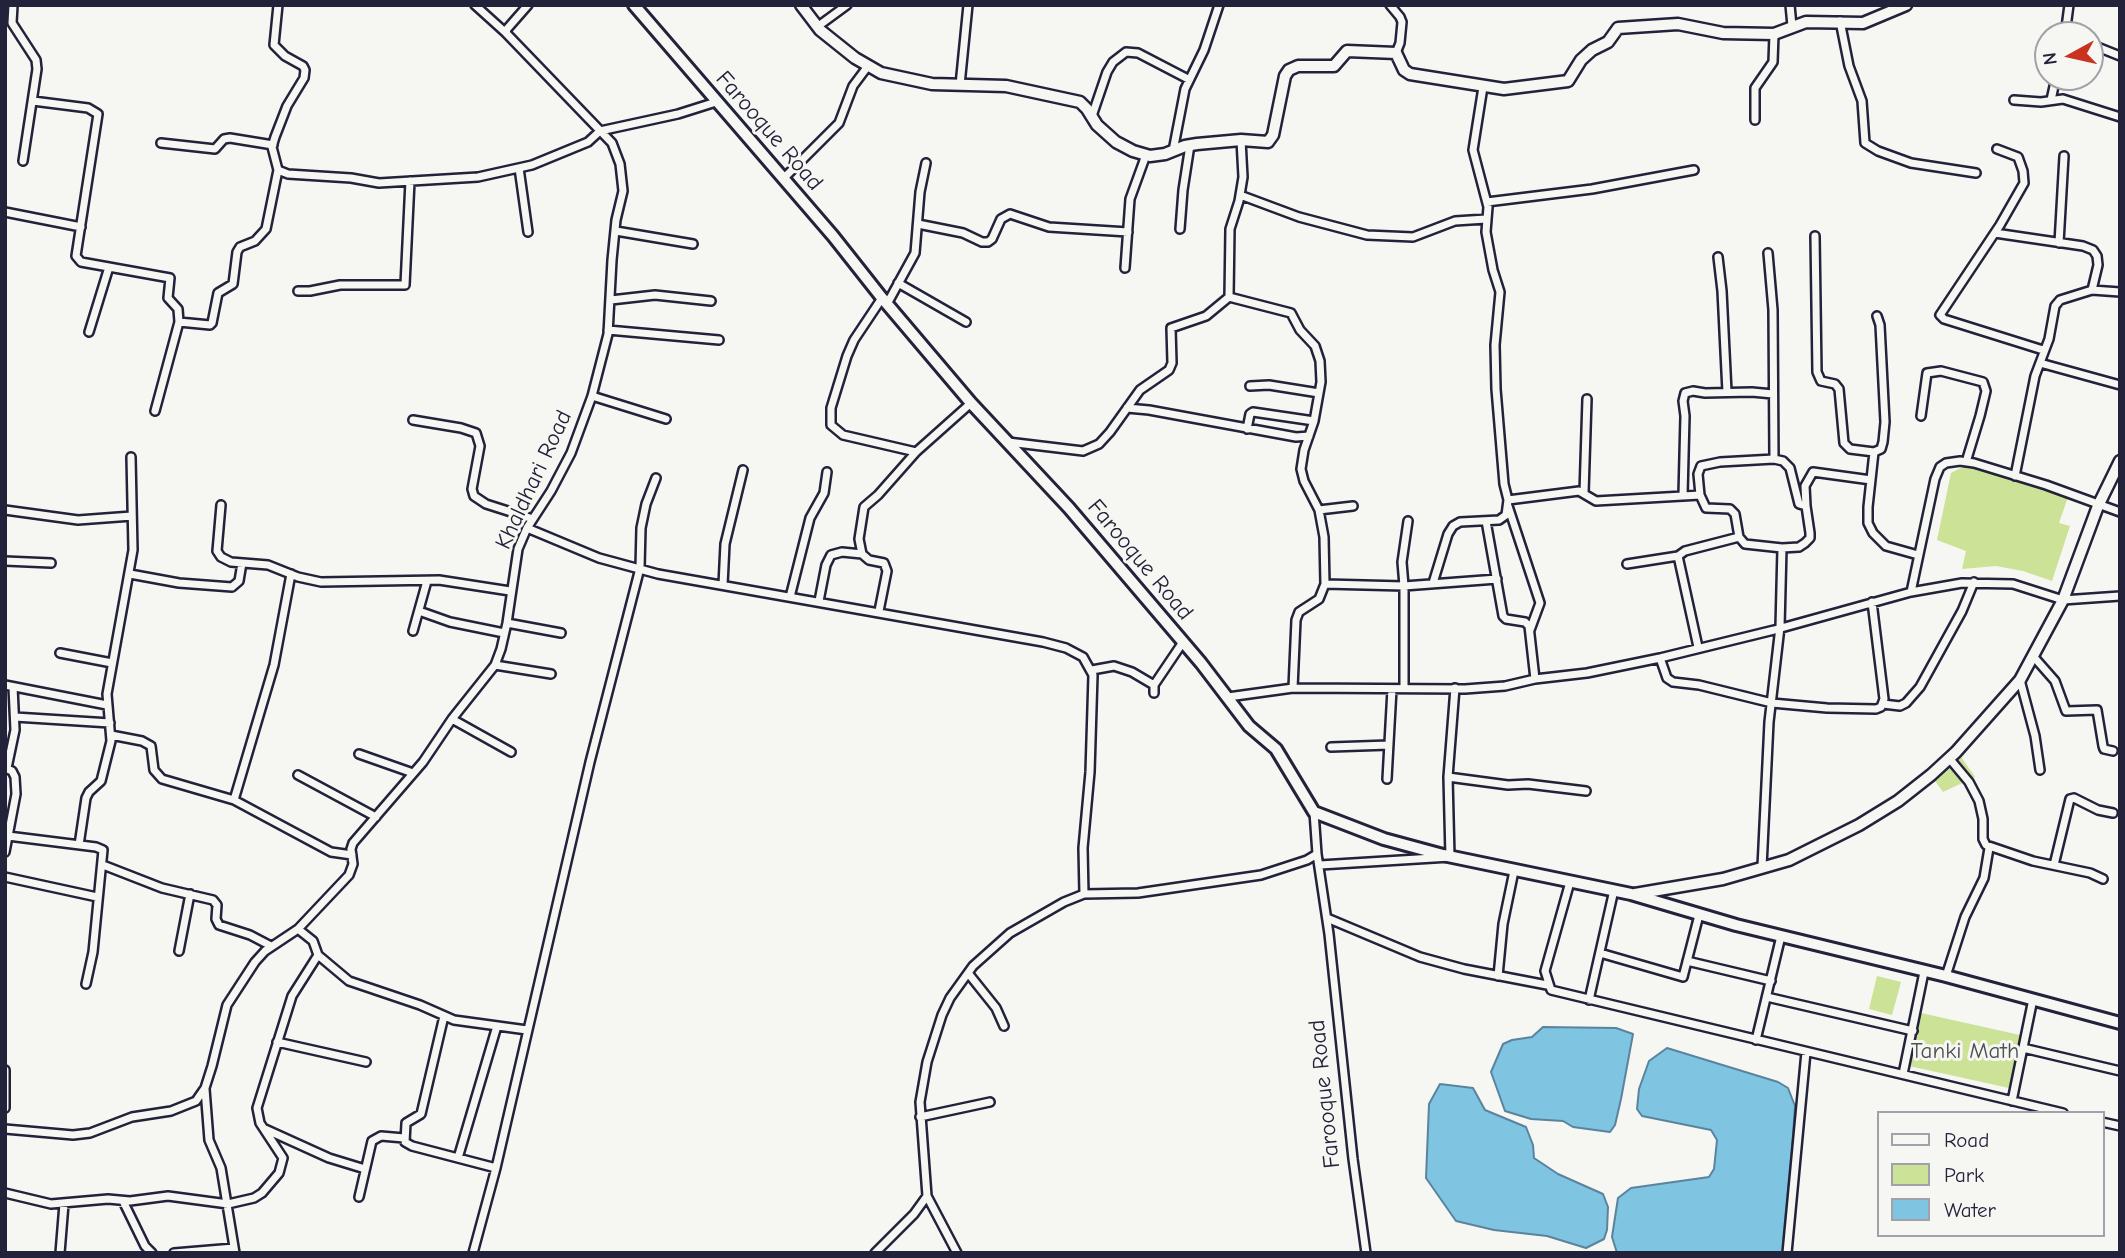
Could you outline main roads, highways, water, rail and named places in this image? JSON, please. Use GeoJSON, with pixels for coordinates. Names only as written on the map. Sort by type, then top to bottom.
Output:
{"type":"FeatureCollection","features":[{"type":"Feature","properties":{"kind":"main road","name":"Farooque Road"},"geometry":{"type":"LineString","coordinates":[[634,5],[833,236],[971,403],[1069,508],[1228,697],[1249,726],[1282,758],[1314,812],[1384,839],[1450,857],[1631,894],[1699,915],[1947,976],[2120,1023]]}},
{"type":"Feature","properties":{"kind":"water"},"geometry":{"type":"Polygon","coordinates":[[[1543,1027],[1616,1028],[1633,1034],[1615,1125],[1610,1132],[1573,1127],[1563,1121],[1531,1119],[1505,1111],[1491,1072],[1503,1044],[1532,1037],[1543,1027]]]}},
{"type":"Feature","properties":{"kind":"water"},"geometry":{"type":"Polygon","coordinates":[[[1667,1048],[1778,1082],[1788,1088],[1795,1106],[1785,1253],[1617,1253],[1612,1237],[1618,1198],[1631,1188],[1709,1177],[1714,1169],[1717,1140],[1711,1130],[1642,1116],[1637,1109],[1639,1089],[1649,1061],[1667,1048]]]}},
{"type":"Feature","properties":{"kind":"water"},"geometry":{"type":"Polygon","coordinates":[[[1440,1084],[1473,1088],[1485,1110],[1526,1127],[1533,1145],[1534,1158],[1558,1174],[1603,1194],[1608,1207],[1604,1239],[1586,1248],[1547,1236],[1494,1230],[1456,1221],[1426,1178],[1429,1104],[1440,1084]]]}},
{"type":"Feature","properties":{"kind":"park label","name":"Tanki Math"},"geometry":{"type":"Point","coordinates":[1965,1051]}}]}
